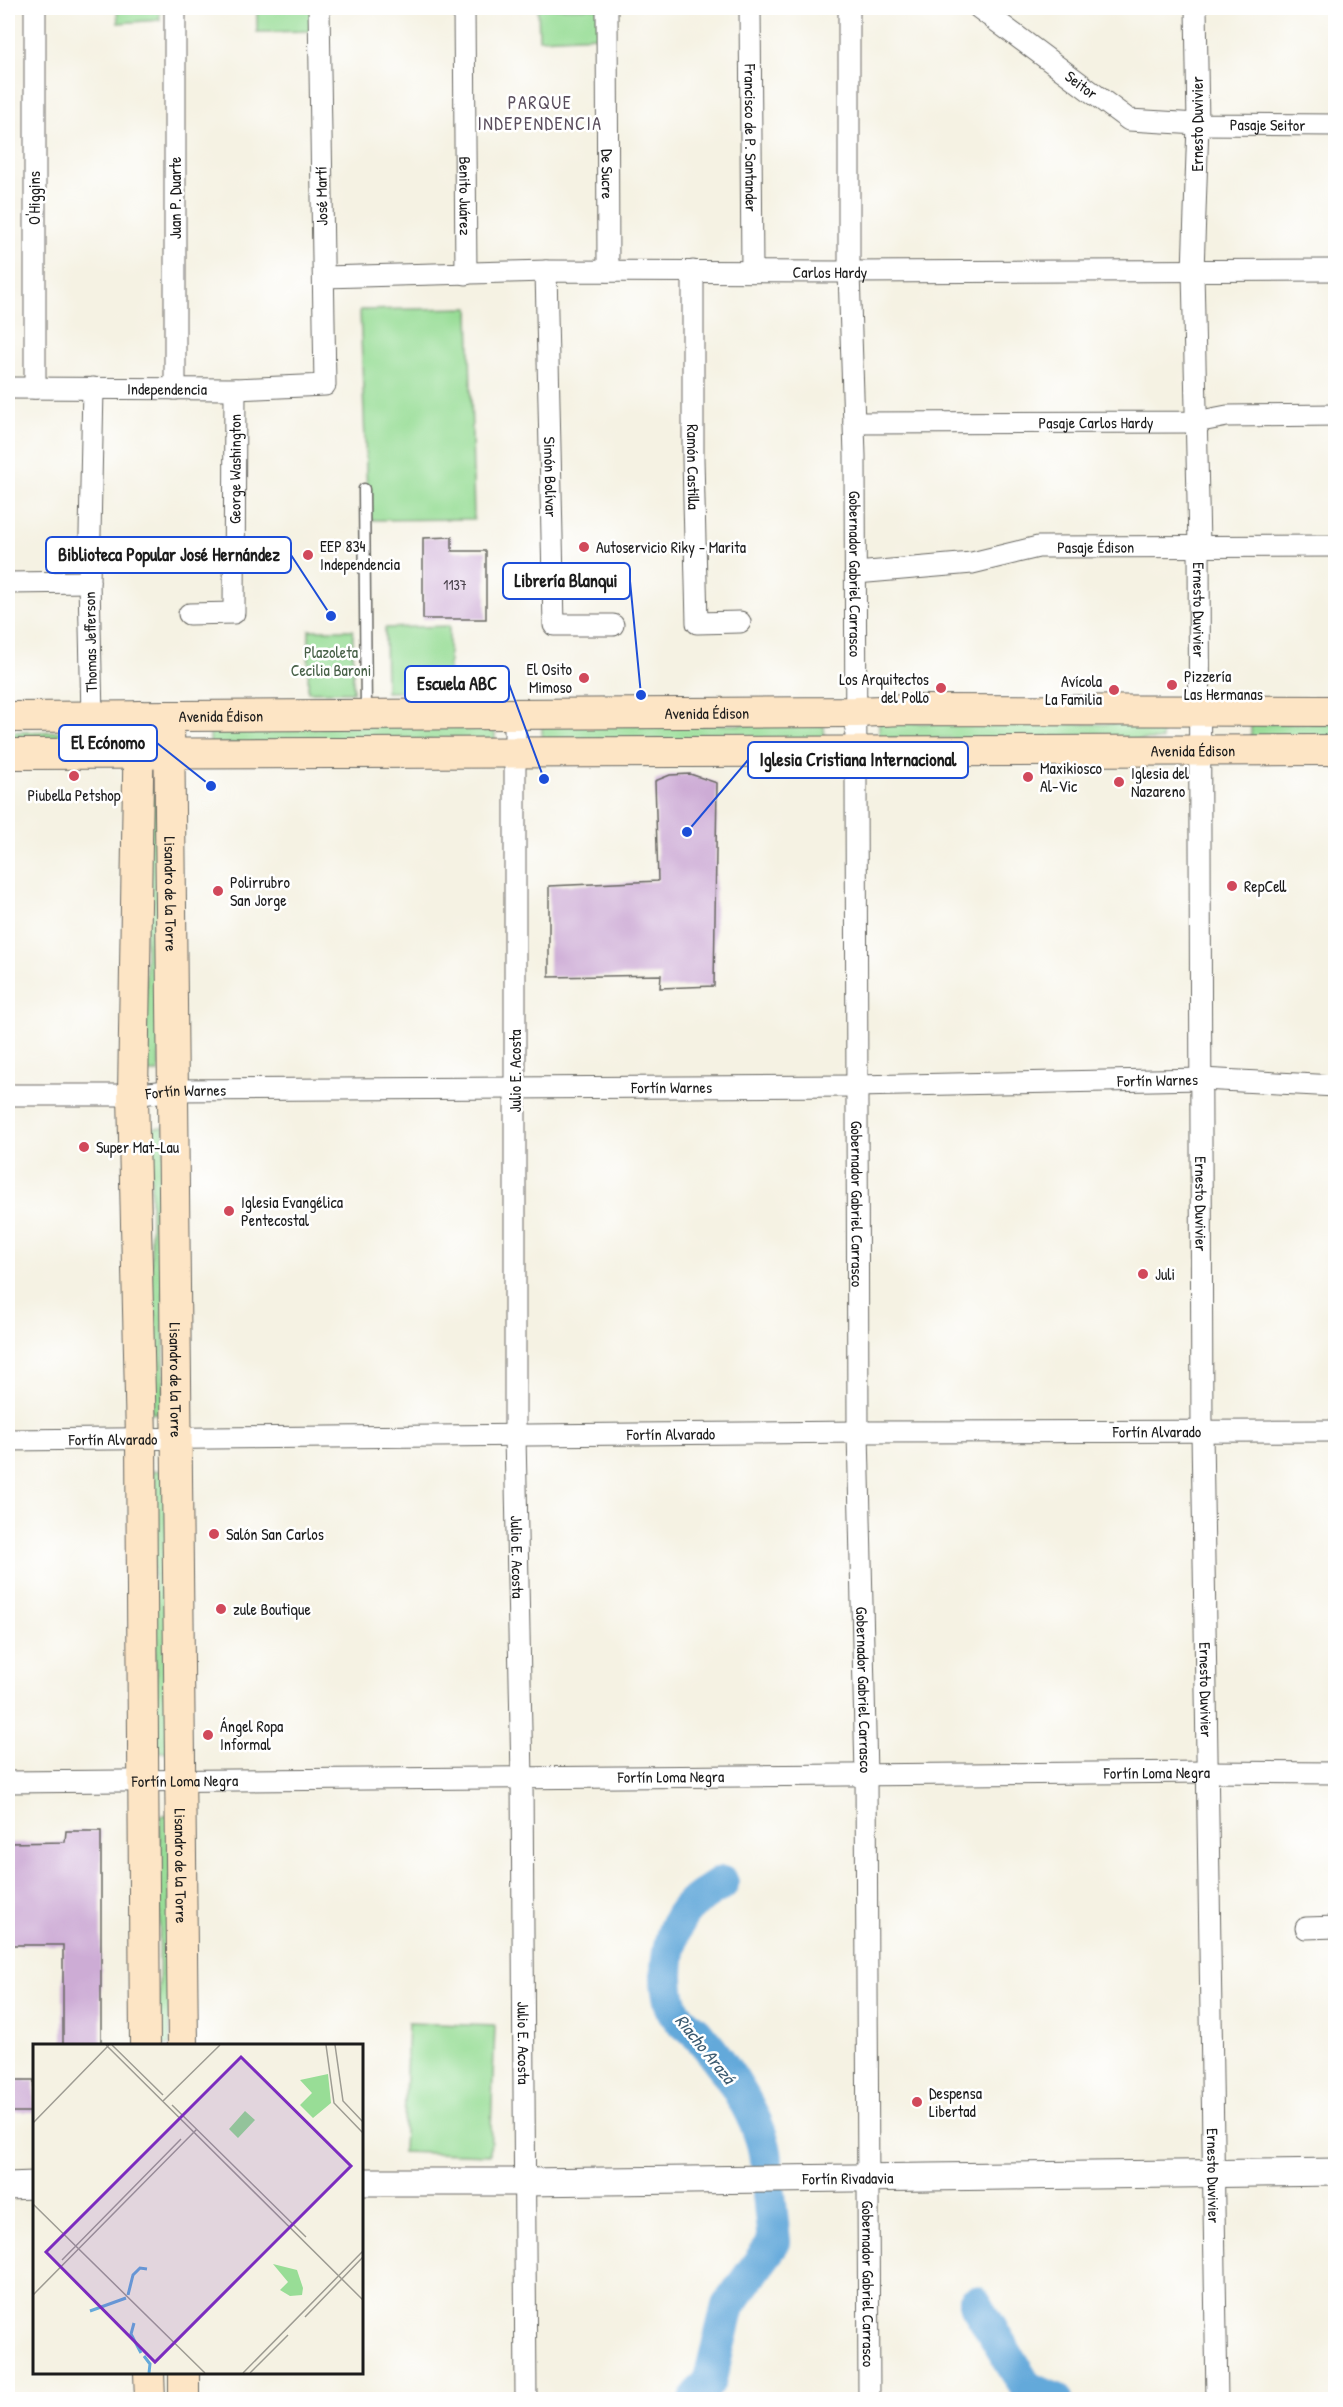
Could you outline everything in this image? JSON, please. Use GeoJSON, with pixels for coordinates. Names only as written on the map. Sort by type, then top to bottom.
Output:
{"type":"FeatureCollection","features":[{"type":"Feature","properties":{"kind":"main road","name":"Avenida Édison"},"geometry":{"type":"LineString","coordinates":[[8,717],[917,710],[1335,711]]}},
{"type":"Feature","properties":{"kind":"main road","name":"Lisandro de la Torre"},"geometry":{"type":"LineString","coordinates":[[139,716],[133,1095],[141,1439],[146,2044]]}},
{"type":"Feature","properties":{"kind":"main road","name":"Lisandro de la Torre"},"geometry":{"type":"LineString","coordinates":[[169,716],[183,2044]]}},
{"type":"Feature","properties":{"kind":"main road","name":"Avenida Édison"},"geometry":{"type":"LineString","coordinates":[[8,754],[1335,750]]}},
{"type":"Feature","properties":{"kind":"main road"},"geometry":{"type":"LineString","coordinates":[[149,2374],[150,2400]]}},
{"type":"Feature","properties":{"kind":"main road"},"geometry":{"type":"LineString","coordinates":[[184,2374],[184,2400]]}},
{"type":"Feature","properties":{"kind":"street","name":"O'Higgins"},"geometry":{"type":"LineString","coordinates":[[35,388],[36,8]]}},
{"type":"Feature","properties":{"kind":"street","name":"Juan P. Duarte"},"geometry":{"type":"LineString","coordinates":[[175,389],[176,8]]}},
{"type":"Feature","properties":{"kind":"street","name":"José Martí"},"geometry":{"type":"LineString","coordinates":[[319,8],[325,385]]}},
{"type":"Feature","properties":{"kind":"street","name":"Benito Juárez"},"geometry":{"type":"LineString","coordinates":[[464,8],[466,274]]}},
{"type":"Feature","properties":{"kind":"street","name":"De Sucre"},"geometry":{"type":"LineString","coordinates":[[607,8],[608,270]]}},
{"type":"Feature","properties":{"kind":"street","name":"Francisco de P. Santander"},"geometry":{"type":"LineString","coordinates":[[750,8],[752,271]]}},
{"type":"Feature","properties":{"kind":"street","name":"Gobernador Gabriel Carrasco"},"geometry":{"type":"LineString","coordinates":[[849,8],[849,272],[856,573],[858,1432],[867,1775],[869,2400]]}},
{"type":"Feature","properties":{"kind":"street","name":"Seitor"},"geometry":{"type":"LineString","coordinates":[[979,8],[1129,120],[1198,124]]}},
{"type":"Feature","properties":{"kind":"street","name":"Ernesto Duvivier"},"geometry":{"type":"LineString","coordinates":[[1196,8],[1198,124],[1193,271],[1199,546],[1202,1432],[1217,2400]]}},
{"type":"Feature","properties":{"kind":"street","name":"Pasaje Seitor"},"geometry":{"type":"LineString","coordinates":[[1198,124],[1335,125]]}},
{"type":"Feature","properties":{"kind":"street","name":"Carlos Hardy"},"geometry":{"type":"LineString","coordinates":[[324,277],[608,270],[849,272],[1335,270]]}},
{"type":"Feature","properties":{"kind":"street","name":"Simón Bolívar"},"geometry":{"type":"LineString","coordinates":[[546,271],[554,625],[613,625]]}},
{"type":"Feature","properties":{"kind":"street","name":"Ramón Castilla"},"geometry":{"type":"LineString","coordinates":[[693,271],[693,459],[697,623],[740,622]]}},
{"type":"Feature","properties":{"kind":"street","name":"Independencia"},"geometry":{"type":"LineString","coordinates":[[8,388],[235,389],[325,385]]}},
{"type":"Feature","properties":{"kind":"street","name":"Thomas Jefferson"},"geometry":{"type":"LineString","coordinates":[[92,717],[89,582],[93,388]]}},
{"type":"Feature","properties":{"kind":"street","name":"George Washington"},"geometry":{"type":"LineString","coordinates":[[189,614],[234,613],[235,389]]}},
{"type":"Feature","properties":{"kind":"street","name":"Pasaje Carlos Hardy"},"geometry":{"type":"LineString","coordinates":[[854,423],[1196,422],[1227,416],[1335,415]]}},
{"type":"Feature","properties":{"kind":"street","name":"Pasaje Édison"},"geometry":{"type":"LineString","coordinates":[[856,573],[972,563],[1038,548],[1335,546]]}},
{"type":"Feature","properties":{"kind":"street"},"geometry":{"type":"LineString","coordinates":[[8,583],[89,582]]}},
{"type":"Feature","properties":{"kind":"street","name":"Julio E. Acosta"},"geometry":{"type":"LineString","coordinates":[[515,714],[515,1436],[522,1778],[526,2400]]}},
{"type":"Feature","properties":{"kind":"street","name":"Fortín Warnes"},"geometry":{"type":"LineString","coordinates":[[8,1095],[133,1095],[174,1090],[856,1086],[1201,1079],[1335,1086]]}},
{"type":"Feature","properties":{"kind":"street","name":"Fortín Alvarado"},"geometry":{"type":"LineString","coordinates":[[8,1440],[858,1432],[1335,1431]]}},
{"type":"Feature","properties":{"kind":"street","name":"Fortín Loma Negra"},"geometry":{"type":"LineString","coordinates":[[8,1782],[1206,1772],[1335,1773]]}},
{"type":"Feature","properties":{"kind":"street"},"geometry":{"type":"LineString","coordinates":[[1306,1928],[1335,1927]]}},
{"type":"Feature","properties":{"kind":"street","name":"Fortín Rivadavia"},"geometry":{"type":"LineString","coordinates":[[363,2182],[1335,2172]]}},
{"type":"Feature","properties":{"kind":"street"},"geometry":{"type":"LineString","coordinates":[[8,2186],[33,2185]]}},
{"type":"Feature","properties":{"kind":"lane"},"geometry":{"type":"LineString","coordinates":[[364,489],[366,715]]}},
{"type":"Feature","properties":{"kind":"green space"},"geometry":{"type":"Polygon","coordinates":[[[117,8],[159,8],[160,20],[118,23],[117,8]]]}},
{"type":"Feature","properties":{"kind":"green space"},"geometry":{"type":"Polygon","coordinates":[[[257,8],[314,8],[315,31],[257,32],[257,8]]]}},
{"type":"Feature","properties":{"kind":"green space"},"geometry":{"type":"Polygon","coordinates":[[[538,8],[598,8],[599,36],[539,39],[538,8]]]}},
{"type":"Feature","properties":{"kind":"green space"},"geometry":{"type":"Polygon","coordinates":[[[469,308],[474,519],[368,520],[360,310],[469,308]]]}},
{"type":"Feature","properties":{"kind":"green space","name":"Plazoleta Cecilia Baroni"},"geometry":{"type":"Polygon","coordinates":[[[449,626],[449,691],[386,692],[385,628],[449,626]]]}},
{"type":"Feature","properties":{"kind":"green space","name":"Plazoleta Cecilia Baroni"},"geometry":{"type":"Polygon","coordinates":[[[309,630],[353,630],[353,692],[308,692],[309,630]]]}},
{"type":"Feature","properties":{"kind":"green space"},"geometry":{"type":"Polygon","coordinates":[[[879,723],[1162,724],[1162,740],[879,738],[879,723]]]}},
{"type":"Feature","properties":{"kind":"green space"},"geometry":{"type":"Polygon","coordinates":[[[1335,723],[1335,739],[1251,739],[1251,724],[1335,723]]]}},
{"type":"Feature","properties":{"kind":"green space"},"geometry":{"type":"Polygon","coordinates":[[[495,724],[495,740],[210,744],[210,729],[495,724]]]}},
{"type":"Feature","properties":{"kind":"green space"},"geometry":{"type":"Polygon","coordinates":[[[542,724],[824,725],[825,741],[542,739],[542,724]]]}},
{"type":"Feature","properties":{"kind":"green space"},"geometry":{"type":"Polygon","coordinates":[[[102,731],[102,746],[8,746],[8,732],[102,731]]]}},
{"type":"Feature","properties":{"kind":"green space"},"geometry":{"type":"Polygon","coordinates":[[[145,788],[158,788],[159,1072],[146,1072],[145,788]]]}},
{"type":"Feature","properties":{"kind":"green space"},"geometry":{"type":"Polygon","coordinates":[[[164,1127],[164,1413],[151,1413],[151,1128],[164,1127]]]}},
{"type":"Feature","properties":{"kind":"green space"},"geometry":{"type":"Polygon","coordinates":[[[167,1470],[172,1752],[157,1752],[152,1471],[167,1470]]]}},
{"type":"Feature","properties":{"kind":"green space"},"geometry":{"type":"Polygon","coordinates":[[[160,1816],[171,1816],[170,2044],[159,2044],[160,1816]]]}},
{"type":"Feature","properties":{"kind":"green space"},"geometry":{"type":"Polygon","coordinates":[[[408,2023],[495,2026],[490,2155],[403,2152],[408,2023]]]}},
{"type":"Feature","properties":{"kind":"building"},"geometry":{"type":"Polygon","coordinates":[[[452,537],[452,551],[486,551],[486,619],[423,619],[423,538],[452,537]]]}},
{"type":"Feature","properties":{"kind":"building"},"geometry":{"type":"Polygon","coordinates":[[[690,774],[717,783],[714,986],[660,988],[661,975],[549,977],[549,886],[658,881],[655,781],[670,775],[690,774]]]}},
{"type":"Feature","properties":{"kind":"building"},"geometry":{"type":"Polygon","coordinates":[[[66,1831],[101,1831],[101,2044],[63,2044],[63,1945],[8,1945],[8,1843],[65,1842],[66,1831]]]}},
{"type":"Feature","properties":{"kind":"building"},"geometry":{"type":"Polygon","coordinates":[[[8,2080],[33,2080],[33,2112],[8,2112],[8,2080]]]}},
{"type":"Feature","properties":{"kind":"waterway","name":"Riacho Arazá"},"geometry":{"type":"LineString","coordinates":[[722,1883],[692,1904],[677,1924],[667,1967],[669,1995],[674,2011],[710,2049],[741,2095],[758,2129],[766,2160]]}},
{"type":"Feature","properties":{"kind":"waterway","name":"Riacho Arazá"},"geometry":{"type":"LineString","coordinates":[[696,2400],[710,2379],[728,2306],[774,2242],[769,2194]]}},
{"type":"Feature","properties":{"kind":"waterway","name":"Riacho Arazá"},"geometry":{"type":"LineString","coordinates":[[975,2303],[1026,2387],[1056,2400]]}},
{"type":"Feature","properties":{"kind":"place","name":"Autoservicio Riky - Marita"},"geometry":{"type":"Point","coordinates":[584,547]}},
{"type":"Feature","properties":{"kind":"place","name":"EEP 834 Independencia"},"geometry":{"type":"Point","coordinates":[308,555]}},
{"type":"Feature","properties":{"kind":"place","name":"Biblioteca Popular José Hernández"},"geometry":{"type":"Point","coordinates":[331,616]}},
{"type":"Feature","properties":{"kind":"place","name":"El Osito Mimoso"},"geometry":{"type":"Point","coordinates":[584,678]}},
{"type":"Feature","properties":{"kind":"place","name":"Pizzería Las Hermanas"},"geometry":{"type":"Point","coordinates":[1172,685]}},
{"type":"Feature","properties":{"kind":"place","name":"Los Arquitectos del Pollo"},"geometry":{"type":"Point","coordinates":[941,688]}},
{"type":"Feature","properties":{"kind":"place","name":"Avícola La Familia"},"geometry":{"type":"Point","coordinates":[1114,690]}},
{"type":"Feature","properties":{"kind":"place","name":"Librería Blanqui"},"geometry":{"type":"Point","coordinates":[641,695]}},
{"type":"Feature","properties":{"kind":"place","name":"Piubella Petshop"},"geometry":{"type":"Point","coordinates":[74,776]}},
{"type":"Feature","properties":{"kind":"place","name":"Maxikiosco Al-Vic"},"geometry":{"type":"Point","coordinates":[1028,777]}},
{"type":"Feature","properties":{"kind":"place","name":"Escuela ABC"},"geometry":{"type":"Point","coordinates":[544,779]}},
{"type":"Feature","properties":{"kind":"place","name":"Iglesia del Nazareno"},"geometry":{"type":"Point","coordinates":[1119,782]}},
{"type":"Feature","properties":{"kind":"place","name":"El Ecónomo"},"geometry":{"type":"Point","coordinates":[211,786]}},
{"type":"Feature","properties":{"kind":"place","name":"Iglesia Cristiana Internacional"},"geometry":{"type":"Point","coordinates":[687,832]}},
{"type":"Feature","properties":{"kind":"place","name":"RepCell"},"geometry":{"type":"Point","coordinates":[1232,886]}},
{"type":"Feature","properties":{"kind":"place","name":"Polirrubro San Jorge"},"geometry":{"type":"Point","coordinates":[218,891]}},
{"type":"Feature","properties":{"kind":"place","name":"Super Mat-Lau"},"geometry":{"type":"Point","coordinates":[84,1147]}},
{"type":"Feature","properties":{"kind":"place","name":"Iglesia Evangélica Pentecostal"},"geometry":{"type":"Point","coordinates":[229,1211]}},
{"type":"Feature","properties":{"kind":"place","name":"Juli"},"geometry":{"type":"Point","coordinates":[1143,1274]}},
{"type":"Feature","properties":{"kind":"place","name":"Salón San Carlos"},"geometry":{"type":"Point","coordinates":[214,1534]}},
{"type":"Feature","properties":{"kind":"place","name":"zule Boutique"},"geometry":{"type":"Point","coordinates":[221,1609]}},
{"type":"Feature","properties":{"kind":"place","name":"Ángel Ropa Informal"},"geometry":{"type":"Point","coordinates":[208,1735]}},
{"type":"Feature","properties":{"kind":"place","name":"Despensa Libertad"},"geometry":{"type":"Point","coordinates":[917,2102]}},
{"type":"Feature","properties":{"kind":"district","name":"PARQUE INDEPENDENCIA"},"geometry":{"type":"Point","coordinates":[540,113]}}]}
